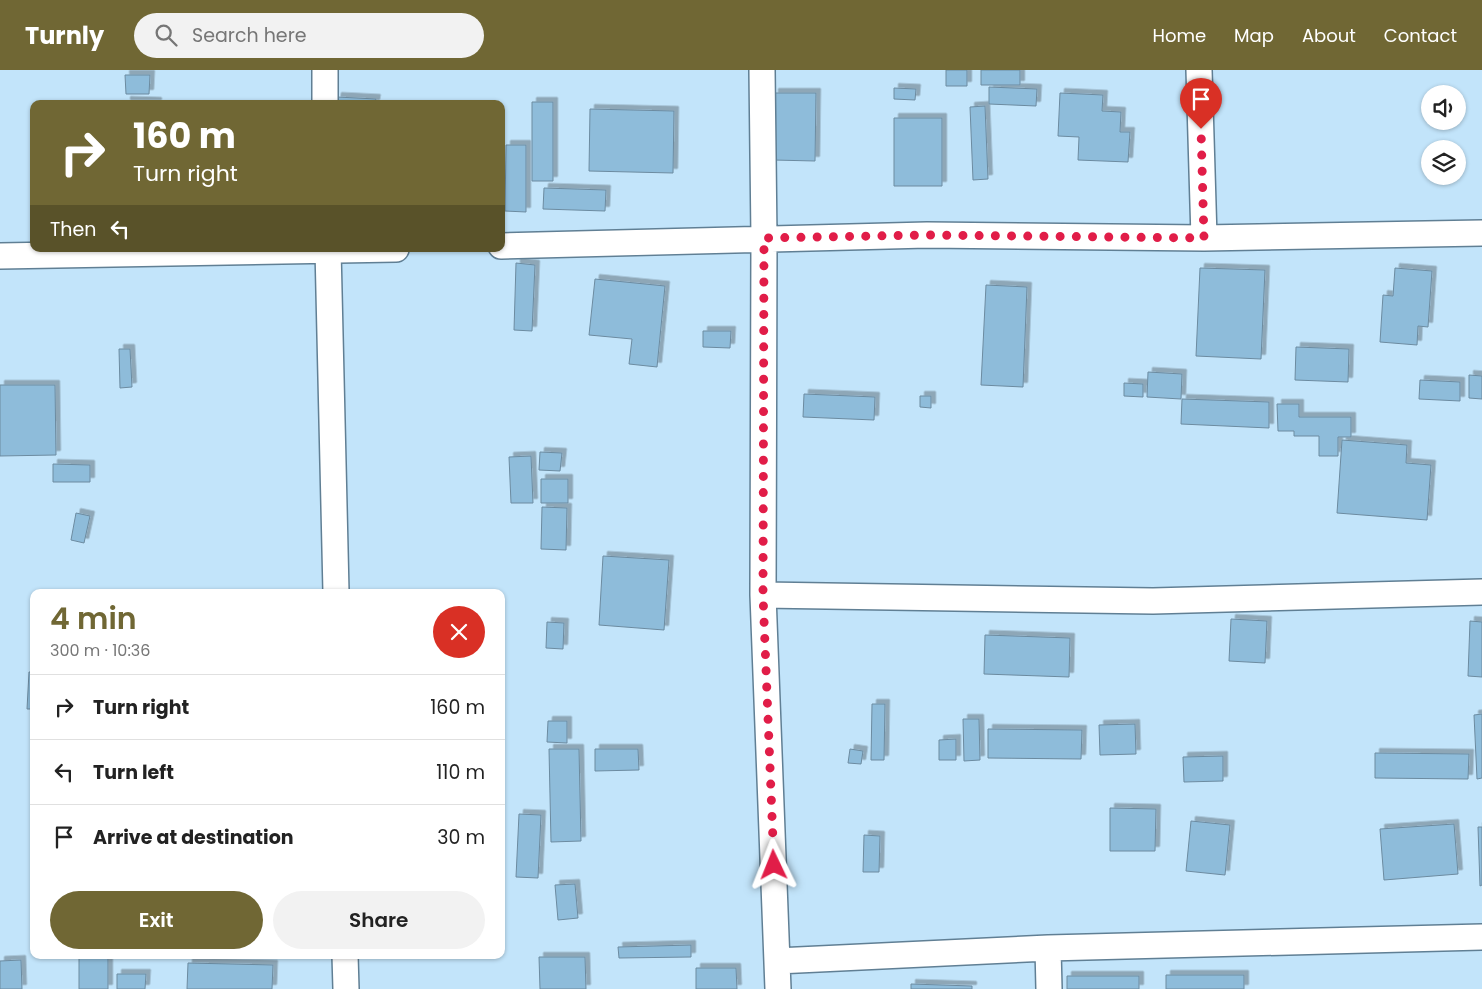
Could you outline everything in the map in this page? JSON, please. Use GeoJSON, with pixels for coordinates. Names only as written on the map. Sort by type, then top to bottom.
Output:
{"type":"FeatureCollection","features":[{"type":"Feature","properties":{"kind":"street"},"geometry":{"type":"LineString","coordinates":[[325,70],[325,100]]}},
{"type":"Feature","properties":{"kind":"street"},"geometry":{"type":"LineString","coordinates":[[762,70],[764,238],[763,595],[778,989]]}},
{"type":"Feature","properties":{"kind":"street"},"geometry":{"type":"LineString","coordinates":[[1200,70],[1204,238]]}},
{"type":"Feature","properties":{"kind":"street"},"geometry":{"type":"LineString","coordinates":[[505,246],[927,235],[1204,238],[1482,233]]}},
{"type":"Feature","properties":{"kind":"street"},"geometry":{"type":"LineString","coordinates":[[0,256],[219,252]]}},
{"type":"Feature","properties":{"kind":"street"},"geometry":{"type":"LineString","coordinates":[[328,252],[336,589]]}},
{"type":"Feature","properties":{"kind":"street"},"geometry":{"type":"LineString","coordinates":[[763,595],[1153,601],[1482,592]]}},
{"type":"Feature","properties":{"kind":"street"},"geometry":{"type":"LineString","coordinates":[[777,961],[1048,948],[1482,937]]}},
{"type":"Feature","properties":{"kind":"street"},"geometry":{"type":"LineString","coordinates":[[1048,948],[1049,989]]}},
{"type":"Feature","properties":{"kind":"street"},"geometry":{"type":"LineString","coordinates":[[345,959],[346,989]]}},
{"type":"Feature","properties":{"kind":"building"},"geometry":{"type":"Polygon","coordinates":[[[946,70],[967,70],[967,86],[946,86],[946,70]]]}},
{"type":"Feature","properties":{"kind":"building"},"geometry":{"type":"Polygon","coordinates":[[[981,70],[1020,70],[1020,85],[981,85],[981,70]]]}},
{"type":"Feature","properties":{"kind":"building"},"geometry":{"type":"Polygon","coordinates":[[[125,75],[150,75],[149,94],[126,94],[125,75]]]}},
{"type":"Feature","properties":{"kind":"building"},"geometry":{"type":"Polygon","coordinates":[[[989,87],[1037,89],[1036,106],[989,104],[989,87]]]}},
{"type":"Feature","properties":{"kind":"building"},"geometry":{"type":"Polygon","coordinates":[[[894,88],[916,89],[915,100],[894,99],[894,88]]]}},
{"type":"Feature","properties":{"kind":"building"},"geometry":{"type":"Polygon","coordinates":[[[774,93],[816,93],[815,161],[773,160],[774,93]]]}},
{"type":"Feature","properties":{"kind":"building"},"geometry":{"type":"Polygon","coordinates":[[[1060,93],[1103,95],[1102,111],[1121,112],[1120,132],[1130,132],[1128,162],[1078,160],[1079,137],[1058,136],[1060,93]]]}},
{"type":"Feature","properties":{"kind":"building"},"geometry":{"type":"Polygon","coordinates":[[[337,97],[376,99],[376,100],[337,100],[337,97]]]}},
{"type":"Feature","properties":{"kind":"building"},"geometry":{"type":"Polygon","coordinates":[[[532,102],[553,102],[553,181],[532,181],[532,102]]]}},
{"type":"Feature","properties":{"kind":"building"},"geometry":{"type":"Polygon","coordinates":[[[985,106],[988,179],[973,180],[970,107],[985,106]]]}},
{"type":"Feature","properties":{"kind":"building"},"geometry":{"type":"Polygon","coordinates":[[[590,109],[674,111],[673,173],[589,171],[590,109]]]}},
{"type":"Feature","properties":{"kind":"building"},"geometry":{"type":"Polygon","coordinates":[[[894,118],[942,118],[942,186],[894,186],[894,118]]]}},
{"type":"Feature","properties":{"kind":"building"},"geometry":{"type":"Polygon","coordinates":[[[506,145],[526,145],[526,212],[505,211],[506,145]]]}},
{"type":"Feature","properties":{"kind":"building"},"geometry":{"type":"Polygon","coordinates":[[[544,188],[606,190],[605,211],[543,209],[544,188]]]}},
{"type":"Feature","properties":{"kind":"building"},"geometry":{"type":"Polygon","coordinates":[[[516,263],[535,265],[532,331],[514,330],[516,263]]]}},
{"type":"Feature","properties":{"kind":"building"},"geometry":{"type":"Polygon","coordinates":[[[1200,268],[1265,270],[1261,359],[1196,356],[1200,268]]]}},
{"type":"Feature","properties":{"kind":"building"},"geometry":{"type":"Polygon","coordinates":[[[1395,268],[1432,271],[1428,327],[1418,326],[1417,345],[1380,342],[1383,295],[1393,296],[1395,268]]]}},
{"type":"Feature","properties":{"kind":"building"},"geometry":{"type":"Polygon","coordinates":[[[595,279],[665,286],[657,367],[629,364],[632,339],[589,335],[595,279]]]}},
{"type":"Feature","properties":{"kind":"building"},"geometry":{"type":"Polygon","coordinates":[[[986,285],[1027,287],[1023,387],[981,385],[986,285]]]}},
{"type":"Feature","properties":{"kind":"building"},"geometry":{"type":"Polygon","coordinates":[[[703,331],[731,331],[730,348],[703,347],[703,331]]]}},
{"type":"Feature","properties":{"kind":"building"},"geometry":{"type":"Polygon","coordinates":[[[1296,347],[1349,349],[1348,382],[1295,380],[1296,347]]]}},
{"type":"Feature","properties":{"kind":"building"},"geometry":{"type":"Polygon","coordinates":[[[119,349],[130,349],[132,387],[120,388],[119,349]]]}},
{"type":"Feature","properties":{"kind":"building"},"geometry":{"type":"Polygon","coordinates":[[[1148,372],[1182,374],[1181,399],[1147,397],[1148,372]]]}},
{"type":"Feature","properties":{"kind":"building"},"geometry":{"type":"Polygon","coordinates":[[[1469,375],[1482,376],[1482,399],[1469,398],[1469,375]]]}},
{"type":"Feature","properties":{"kind":"building"},"geometry":{"type":"Polygon","coordinates":[[[1420,380],[1460,382],[1460,401],[1419,399],[1420,380]]]}},
{"type":"Feature","properties":{"kind":"building"},"geometry":{"type":"Polygon","coordinates":[[[1124,383],[1143,384],[1143,397],[1124,396],[1124,383]]]}},
{"type":"Feature","properties":{"kind":"building"},"geometry":{"type":"Polygon","coordinates":[[[0,385],[55,385],[56,455],[0,456],[0,385]]]}},
{"type":"Feature","properties":{"kind":"building"},"geometry":{"type":"Polygon","coordinates":[[[804,394],[875,397],[874,420],[803,417],[804,394]]]}},
{"type":"Feature","properties":{"kind":"building"},"geometry":{"type":"Polygon","coordinates":[[[920,396],[931,396],[931,408],[920,407],[920,396]]]}},
{"type":"Feature","properties":{"kind":"building"},"geometry":{"type":"Polygon","coordinates":[[[1182,399],[1269,402],[1269,428],[1181,424],[1182,399]]]}},
{"type":"Feature","properties":{"kind":"building"},"geometry":{"type":"Polygon","coordinates":[[[1277,404],[1299,404],[1299,417],[1351,417],[1351,437],[1338,437],[1338,456],[1319,456],[1319,436],[1294,436],[1294,431],[1278,431],[1277,404]]]}},
{"type":"Feature","properties":{"kind":"building"},"geometry":{"type":"Polygon","coordinates":[[[1342,440],[1407,445],[1406,463],[1431,465],[1427,520],[1337,513],[1342,440]]]}},
{"type":"Feature","properties":{"kind":"building"},"geometry":{"type":"Polygon","coordinates":[[[540,452],[562,453],[560,471],[539,470],[540,452]]]}},
{"type":"Feature","properties":{"kind":"building"},"geometry":{"type":"Polygon","coordinates":[[[531,456],[533,503],[511,503],[509,457],[531,456]]]}},
{"type":"Feature","properties":{"kind":"building"},"geometry":{"type":"Polygon","coordinates":[[[53,464],[90,465],[90,482],[53,482],[53,464]]]}},
{"type":"Feature","properties":{"kind":"building"},"geometry":{"type":"Polygon","coordinates":[[[541,479],[568,479],[568,503],[541,503],[541,479]]]}},
{"type":"Feature","properties":{"kind":"building"},"geometry":{"type":"Polygon","coordinates":[[[542,507],[567,508],[566,550],[541,549],[542,507]]]}},
{"type":"Feature","properties":{"kind":"building"},"geometry":{"type":"Polygon","coordinates":[[[76,513],[90,516],[84,543],[71,540],[76,513]]]}},
{"type":"Feature","properties":{"kind":"building"},"geometry":{"type":"Polygon","coordinates":[[[603,556],[669,560],[664,630],[599,625],[603,556]]]}},
{"type":"Feature","properties":{"kind":"building"},"geometry":{"type":"Polygon","coordinates":[[[1231,619],[1267,621],[1265,663],[1229,661],[1231,619]]]}},
{"type":"Feature","properties":{"kind":"building"},"geometry":{"type":"Polygon","coordinates":[[[1470,621],[1482,622],[1482,677],[1468,676],[1470,621]]]}},
{"type":"Feature","properties":{"kind":"building"},"geometry":{"type":"Polygon","coordinates":[[[547,622],[564,623],[563,649],[546,648],[547,622]]]}},
{"type":"Feature","properties":{"kind":"building"},"geometry":{"type":"Polygon","coordinates":[[[985,635],[1070,638],[1069,677],[984,674],[985,635]]]}},
{"type":"Feature","properties":{"kind":"building"},"geometry":{"type":"Polygon","coordinates":[[[29,672],[30,672],[30,709],[27,709],[29,672]]]}},
{"type":"Feature","properties":{"kind":"building"},"geometry":{"type":"Polygon","coordinates":[[[872,704],[885,704],[884,760],[871,760],[872,704]]]}},
{"type":"Feature","properties":{"kind":"building"},"geometry":{"type":"Polygon","coordinates":[[[1482,714],[1482,778],[1477,779],[1474,715],[1482,714]]]}},
{"type":"Feature","properties":{"kind":"building"},"geometry":{"type":"Polygon","coordinates":[[[963,719],[979,719],[980,760],[964,761],[963,719]]]}},
{"type":"Feature","properties":{"kind":"building"},"geometry":{"type":"Polygon","coordinates":[[[548,721],[567,721],[567,743],[547,742],[548,721]]]}},
{"type":"Feature","properties":{"kind":"building"},"geometry":{"type":"Polygon","coordinates":[[[1135,724],[1136,754],[1100,755],[1099,725],[1135,724]]]}},
{"type":"Feature","properties":{"kind":"building"},"geometry":{"type":"Polygon","coordinates":[[[988,729],[1082,730],[1081,759],[988,758],[988,729]]]}},
{"type":"Feature","properties":{"kind":"building"},"geometry":{"type":"Polygon","coordinates":[[[956,739],[956,760],[939,760],[939,740],[956,739]]]}},
{"type":"Feature","properties":{"kind":"building"},"geometry":{"type":"Polygon","coordinates":[[[549,749],[579,749],[581,841],[551,842],[549,749]]]}},
{"type":"Feature","properties":{"kind":"building"},"geometry":{"type":"Polygon","coordinates":[[[595,749],[638,749],[639,770],[595,771],[595,749]]]}},
{"type":"Feature","properties":{"kind":"building"},"geometry":{"type":"Polygon","coordinates":[[[850,749],[863,751],[861,764],[848,763],[850,749]]]}},
{"type":"Feature","properties":{"kind":"building"},"geometry":{"type":"Polygon","coordinates":[[[1375,753],[1469,754],[1468,779],[1375,778],[1375,753]]]}},
{"type":"Feature","properties":{"kind":"building"},"geometry":{"type":"Polygon","coordinates":[[[1223,756],[1223,781],[1184,782],[1183,757],[1223,756]]]}},
{"type":"Feature","properties":{"kind":"building"},"geometry":{"type":"Polygon","coordinates":[[[1110,808],[1156,809],[1155,851],[1110,851],[1110,808]]]}},
{"type":"Feature","properties":{"kind":"building"},"geometry":{"type":"Polygon","coordinates":[[[519,814],[541,815],[538,878],[516,877],[519,814]]]}},
{"type":"Feature","properties":{"kind":"building"},"geometry":{"type":"Polygon","coordinates":[[[1191,821],[1230,825],[1225,875],[1186,871],[1191,821]]]}},
{"type":"Feature","properties":{"kind":"building"},"geometry":{"type":"Polygon","coordinates":[[[1454,824],[1458,874],[1384,880],[1380,829],[1454,824]]]}},
{"type":"Feature","properties":{"kind":"building"},"geometry":{"type":"Polygon","coordinates":[[[1478,827],[1482,827],[1482,885],[1480,886],[1478,827]]]}},
{"type":"Feature","properties":{"kind":"building"},"geometry":{"type":"Polygon","coordinates":[[[864,835],[880,836],[879,872],[863,872],[864,835]]]}},
{"type":"Feature","properties":{"kind":"building"},"geometry":{"type":"Polygon","coordinates":[[[575,884],[578,918],[558,920],[555,885],[575,884]]]}},
{"type":"Feature","properties":{"kind":"building"},"geometry":{"type":"Polygon","coordinates":[[[691,945],[691,957],[619,958],[618,947],[691,945]]]}},
{"type":"Feature","properties":{"kind":"building"},"geometry":{"type":"Polygon","coordinates":[[[539,957],[585,957],[586,989],[540,989],[539,957]]]}},
{"type":"Feature","properties":{"kind":"building"},"geometry":{"type":"Polygon","coordinates":[[[79,959],[108,959],[108,989],[79,989],[79,959]]]}},
{"type":"Feature","properties":{"kind":"building"},"geometry":{"type":"Polygon","coordinates":[[[21,960],[22,989],[0,989],[0,961],[21,960]]]}},
{"type":"Feature","properties":{"kind":"building"},"geometry":{"type":"Polygon","coordinates":[[[188,963],[273,965],[272,989],[187,989],[188,963]]]}},
{"type":"Feature","properties":{"kind":"building"},"geometry":{"type":"Polygon","coordinates":[[[696,968],[736,968],[737,989],[696,989],[696,968]]]}},
{"type":"Feature","properties":{"kind":"building"},"geometry":{"type":"Polygon","coordinates":[[[117,974],[146,974],[145,989],[117,989],[117,974]]]}},
{"type":"Feature","properties":{"kind":"building"},"geometry":{"type":"Polygon","coordinates":[[[1166,975],[1244,975],[1244,989],[1166,989],[1166,975]]]}},
{"type":"Feature","properties":{"kind":"building"},"geometry":{"type":"Polygon","coordinates":[[[1067,976],[1139,976],[1139,989],[1067,989],[1067,976]]]}},
{"type":"Feature","properties":{"kind":"building"},"geometry":{"type":"Polygon","coordinates":[[[911,984],[972,986],[972,989],[911,989],[911,984]]]}},
{"type":"Feature","properties":{"kind":"route"},"geometry":{"type":"LineString","coordinates":[[774,865],[763,595],[764,238],[927,235],[1204,238],[1201,129]]}}]}
